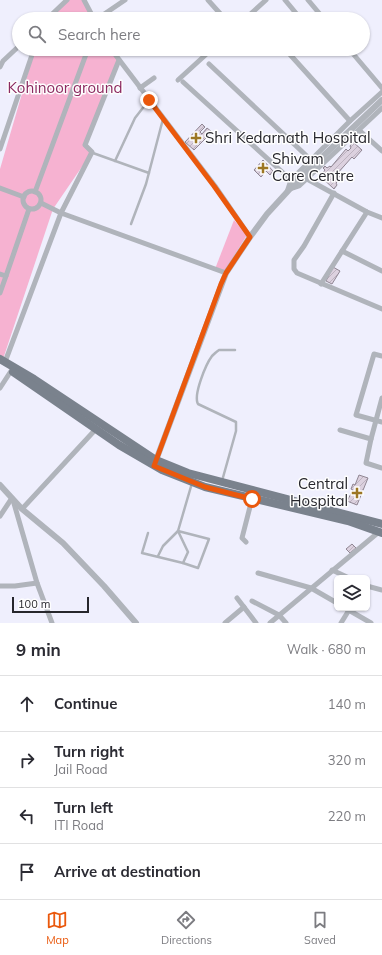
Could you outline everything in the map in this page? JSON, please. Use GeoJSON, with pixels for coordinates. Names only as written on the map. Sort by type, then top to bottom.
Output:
{"type":"FeatureCollection","features":[{"type":"Feature","properties":{"kind":"main road"},"geometry":{"type":"LineString","coordinates":[[3,360],[11,371],[96,429],[155,463],[192,482],[205,487],[252,499],[381,529]]}},
{"type":"Feature","properties":{"kind":"main road"},"geometry":{"type":"LineString","coordinates":[[3,360],[155,463],[381,529]]}},
{"type":"Feature","properties":{"kind":"street"},"geometry":{"type":"LineString","coordinates":[[54,12],[66,0]]}},
{"type":"Feature","properties":{"kind":"street"},"geometry":{"type":"LineString","coordinates":[[84,0],[90,12]]}},
{"type":"Feature","properties":{"kind":"street"},"geometry":{"type":"LineString","coordinates":[[107,12],[125,0]]}},
{"type":"Feature","properties":{"kind":"street"},"geometry":{"type":"LineString","coordinates":[[208,0],[219,12]]}},
{"type":"Feature","properties":{"kind":"street"},"geometry":{"type":"LineString","coordinates":[[253,12],[266,0]]}},
{"type":"Feature","properties":{"kind":"street"},"geometry":{"type":"LineString","coordinates":[[285,0],[295,12]]}},
{"type":"Feature","properties":{"kind":"street"},"geometry":{"type":"LineString","coordinates":[[308,0],[318,12]]}},
{"type":"Feature","properties":{"kind":"street"},"geometry":{"type":"LineString","coordinates":[[0,67],[3,61],[12,53]]}},
{"type":"Feature","properties":{"kind":"street"},"geometry":{"type":"LineString","coordinates":[[0,149],[32,56]]}},
{"type":"Feature","properties":{"kind":"street"},"geometry":{"type":"LineString","coordinates":[[35,192],[85,56]]}},
{"type":"Feature","properties":{"kind":"street"},"geometry":{"type":"LineString","coordinates":[[116,56],[214,186],[250,237]]}},
{"type":"Feature","properties":{"kind":"street"},"geometry":{"type":"LineString","coordinates":[[205,56],[181,81],[291,180]]}},
{"type":"Feature","properties":{"kind":"street"},"geometry":{"type":"LineString","coordinates":[[290,56],[350,121]]}},
{"type":"Feature","properties":{"kind":"street"},"geometry":{"type":"LineString","coordinates":[[355,56],[382,88]]}},
{"type":"Feature","properties":{"kind":"street"},"geometry":{"type":"LineString","coordinates":[[3,360],[61,213],[92,152],[85,146],[119,60]]}},
{"type":"Feature","properties":{"kind":"street"},"geometry":{"type":"LineString","coordinates":[[209,64],[311,160]]}},
{"type":"Feature","properties":{"kind":"street"},"geometry":{"type":"LineString","coordinates":[[140,88],[154,78]]}},
{"type":"Feature","properties":{"kind":"street"},"geometry":{"type":"LineString","coordinates":[[288,191],[291,180],[350,121],[382,92]]}},
{"type":"Feature","properties":{"kind":"street"},"geometry":{"type":"LineString","coordinates":[[155,463],[226,273],[267,214],[299,179],[382,100]]}},
{"type":"Feature","properties":{"kind":"street"},"geometry":{"type":"LineString","coordinates":[[288,191],[300,186],[382,108]]}},
{"type":"Feature","properties":{"kind":"street"},"geometry":{"type":"LineString","coordinates":[[359,130],[382,150]]}},
{"type":"Feature","properties":{"kind":"street"},"geometry":{"type":"LineString","coordinates":[[307,179],[366,212],[382,218]]}},
{"type":"Feature","properties":{"kind":"street"},"geometry":{"type":"LineString","coordinates":[[0,188],[24,197]]}},
{"type":"Feature","properties":{"kind":"street"},"geometry":{"type":"LineString","coordinates":[[29,209],[24,204],[24,197],[28,192],[35,192],[40,196],[41,203]]}},
{"type":"Feature","properties":{"kind":"street"},"geometry":{"type":"LineString","coordinates":[[334,193],[304,246],[294,260],[294,269],[297,273],[321,284],[382,309]]}},
{"type":"Feature","properties":{"kind":"street"},"geometry":{"type":"LineString","coordinates":[[41,203],[61,213],[226,273]]}},
{"type":"Feature","properties":{"kind":"street"},"geometry":{"type":"LineString","coordinates":[[29,209],[36,208],[41,203]]}},
{"type":"Feature","properties":{"kind":"street"},"geometry":{"type":"LineString","coordinates":[[0,293],[3,275],[29,209]]}},
{"type":"Feature","properties":{"kind":"street"},"geometry":{"type":"LineString","coordinates":[[321,284],[366,212]]}},
{"type":"Feature","properties":{"kind":"street"},"geometry":{"type":"LineString","coordinates":[[342,251],[382,271]]}},
{"type":"Feature","properties":{"kind":"street"},"geometry":{"type":"LineString","coordinates":[[379,421],[356,415],[374,354],[382,356]]}},
{"type":"Feature","properties":{"kind":"street"},"geometry":{"type":"LineString","coordinates":[[0,388],[11,371]]}},
{"type":"Feature","properties":{"kind":"street"},"geometry":{"type":"LineString","coordinates":[[382,398],[379,421],[371,439],[366,463],[382,468]]}},
{"type":"Feature","properties":{"kind":"street"},"geometry":{"type":"LineString","coordinates":[[22,509],[96,429]]}},
{"type":"Feature","properties":{"kind":"street"},"geometry":{"type":"LineString","coordinates":[[340,430],[371,439]]}},
{"type":"Feature","properties":{"kind":"street"},"geometry":{"type":"LineString","coordinates":[[0,485],[22,509],[63,543],[104,586],[136,623]]}},
{"type":"Feature","properties":{"kind":"street"},"geometry":{"type":"LineString","coordinates":[[0,516],[12,498]]}},
{"type":"Feature","properties":{"kind":"street"},"geometry":{"type":"LineString","coordinates":[[12,498],[37,583],[52,623]]}},
{"type":"Feature","properties":{"kind":"street"},"geometry":{"type":"LineString","coordinates":[[246,542],[242,538],[252,499]]}},
{"type":"Feature","properties":{"kind":"street"},"geometry":{"type":"LineString","coordinates":[[270,623],[381,529]]}},
{"type":"Feature","properties":{"kind":"street"},"geometry":{"type":"LineString","coordinates":[[332,570],[343,575]]}},
{"type":"Feature","properties":{"kind":"street"},"geometry":{"type":"LineString","coordinates":[[258,573],[311,588],[334,602]]}},
{"type":"Feature","properties":{"kind":"street"},"geometry":{"type":"LineString","coordinates":[[0,586],[15,586],[37,583]]}},
{"type":"Feature","properties":{"kind":"street"},"geometry":{"type":"LineString","coordinates":[[370,587],[382,590]]}},
{"type":"Feature","properties":{"kind":"street"},"geometry":{"type":"LineString","coordinates":[[236,598],[256,623]]}},
{"type":"Feature","properties":{"kind":"street"},"geometry":{"type":"LineString","coordinates":[[252,600],[279,615],[286,623]]}},
{"type":"Feature","properties":{"kind":"street"},"geometry":{"type":"LineString","coordinates":[[225,623],[244,607]]}},
{"type":"Feature","properties":{"kind":"street"},"geometry":{"type":"LineString","coordinates":[[341,623],[346,611]]}},
{"type":"Feature","properties":{"kind":"street"},"geometry":{"type":"LineString","coordinates":[[350,611],[371,623]]}},
{"type":"Feature","properties":{"kind":"lane"},"geometry":{"type":"LineString","coordinates":[[115,161],[135,118],[149,100]]}},
{"type":"Feature","properties":{"kind":"lane"},"geometry":{"type":"LineString","coordinates":[[131,224],[149,173],[163,118]]}},
{"type":"Feature","properties":{"kind":"lane"},"geometry":{"type":"LineString","coordinates":[[92,152],[149,173]]}},
{"type":"Feature","properties":{"kind":"lane"},"geometry":{"type":"LineString","coordinates":[[222,482],[236,431],[236,422],[198,404],[196,397],[204,372],[212,356],[219,350],[235,350]]}},
{"type":"Feature","properties":{"kind":"lane"},"geometry":{"type":"LineString","coordinates":[[158,556],[163,546],[178,531],[192,482]]}},
{"type":"Feature","properties":{"kind":"lane"},"geometry":{"type":"LineString","coordinates":[[178,531],[188,552],[183,563]]}},
{"type":"Feature","properties":{"kind":"lane"},"geometry":{"type":"LineString","coordinates":[[148,533],[142,553],[158,556],[198,568],[209,540],[178,531]]}},
{"type":"Feature","properties":{"kind":"green space"},"geometry":{"type":"Polygon","coordinates":[[[67,0],[84,0],[90,12],[54,12],[67,0]]]}},
{"type":"Feature","properties":{"kind":"green space","name":"Kohinoor ground"},"geometry":{"type":"Polygon","coordinates":[[[33,56],[116,56],[119,60],[84,145],[92,152],[53,209],[3,359],[0,357],[0,169],[33,56]]]}},
{"type":"Feature","properties":{"kind":"green space"},"geometry":{"type":"Polygon","coordinates":[[[234,220],[247,235],[224,272],[215,269],[234,220]]]}},
{"type":"Feature","properties":{"kind":"building"},"geometry":{"type":"Polygon","coordinates":[[[202,124],[205,127],[200,132],[202,134],[207,128],[212,132],[194,150],[185,142],[202,124]]]}},
{"type":"Feature","properties":{"kind":"building"},"geometry":{"type":"Polygon","coordinates":[[[353,142],[362,150],[354,159],[352,157],[337,174],[341,178],[336,183],[337,185],[334,189],[319,175],[325,170],[323,168],[325,166],[327,168],[330,166],[331,167],[346,149],[348,151],[353,142]]]}},
{"type":"Feature","properties":{"kind":"building"},"geometry":{"type":"Polygon","coordinates":[[[263,160],[273,171],[270,175],[266,171],[261,177],[254,170],[263,160]]]}},
{"type":"Feature","properties":{"kind":"building"},"geometry":{"type":"Polygon","coordinates":[[[333,267],[340,271],[332,284],[326,281],[333,267]]]}},
{"type":"Feature","properties":{"kind":"building"},"geometry":{"type":"Polygon","coordinates":[[[359,475],[368,478],[357,505],[347,501],[353,490],[351,489],[353,484],[355,485],[359,475]]]}},
{"type":"Feature","properties":{"kind":"building"},"geometry":{"type":"Polygon","coordinates":[[[352,544],[356,548],[350,553],[346,549],[352,544]]]}},
{"type":"Feature","properties":{"kind":"place","name":"Shri Kedarnath Hospital"},"geometry":{"type":"Point","coordinates":[196,138]}},
{"type":"Feature","properties":{"kind":"place","name":"Shivam Care Centre"},"geometry":{"type":"Point","coordinates":[263,168]}},
{"type":"Feature","properties":{"kind":"place","name":"Central Hospital"},"geometry":{"type":"Point","coordinates":[357,493]}},
{"type":"Feature","properties":{"kind":"route"},"geometry":{"type":"LineString","coordinates":[[149,100],[214,186],[250,237],[226,273],[221,284],[154,466],[205,487],[252,499]]}}]}
